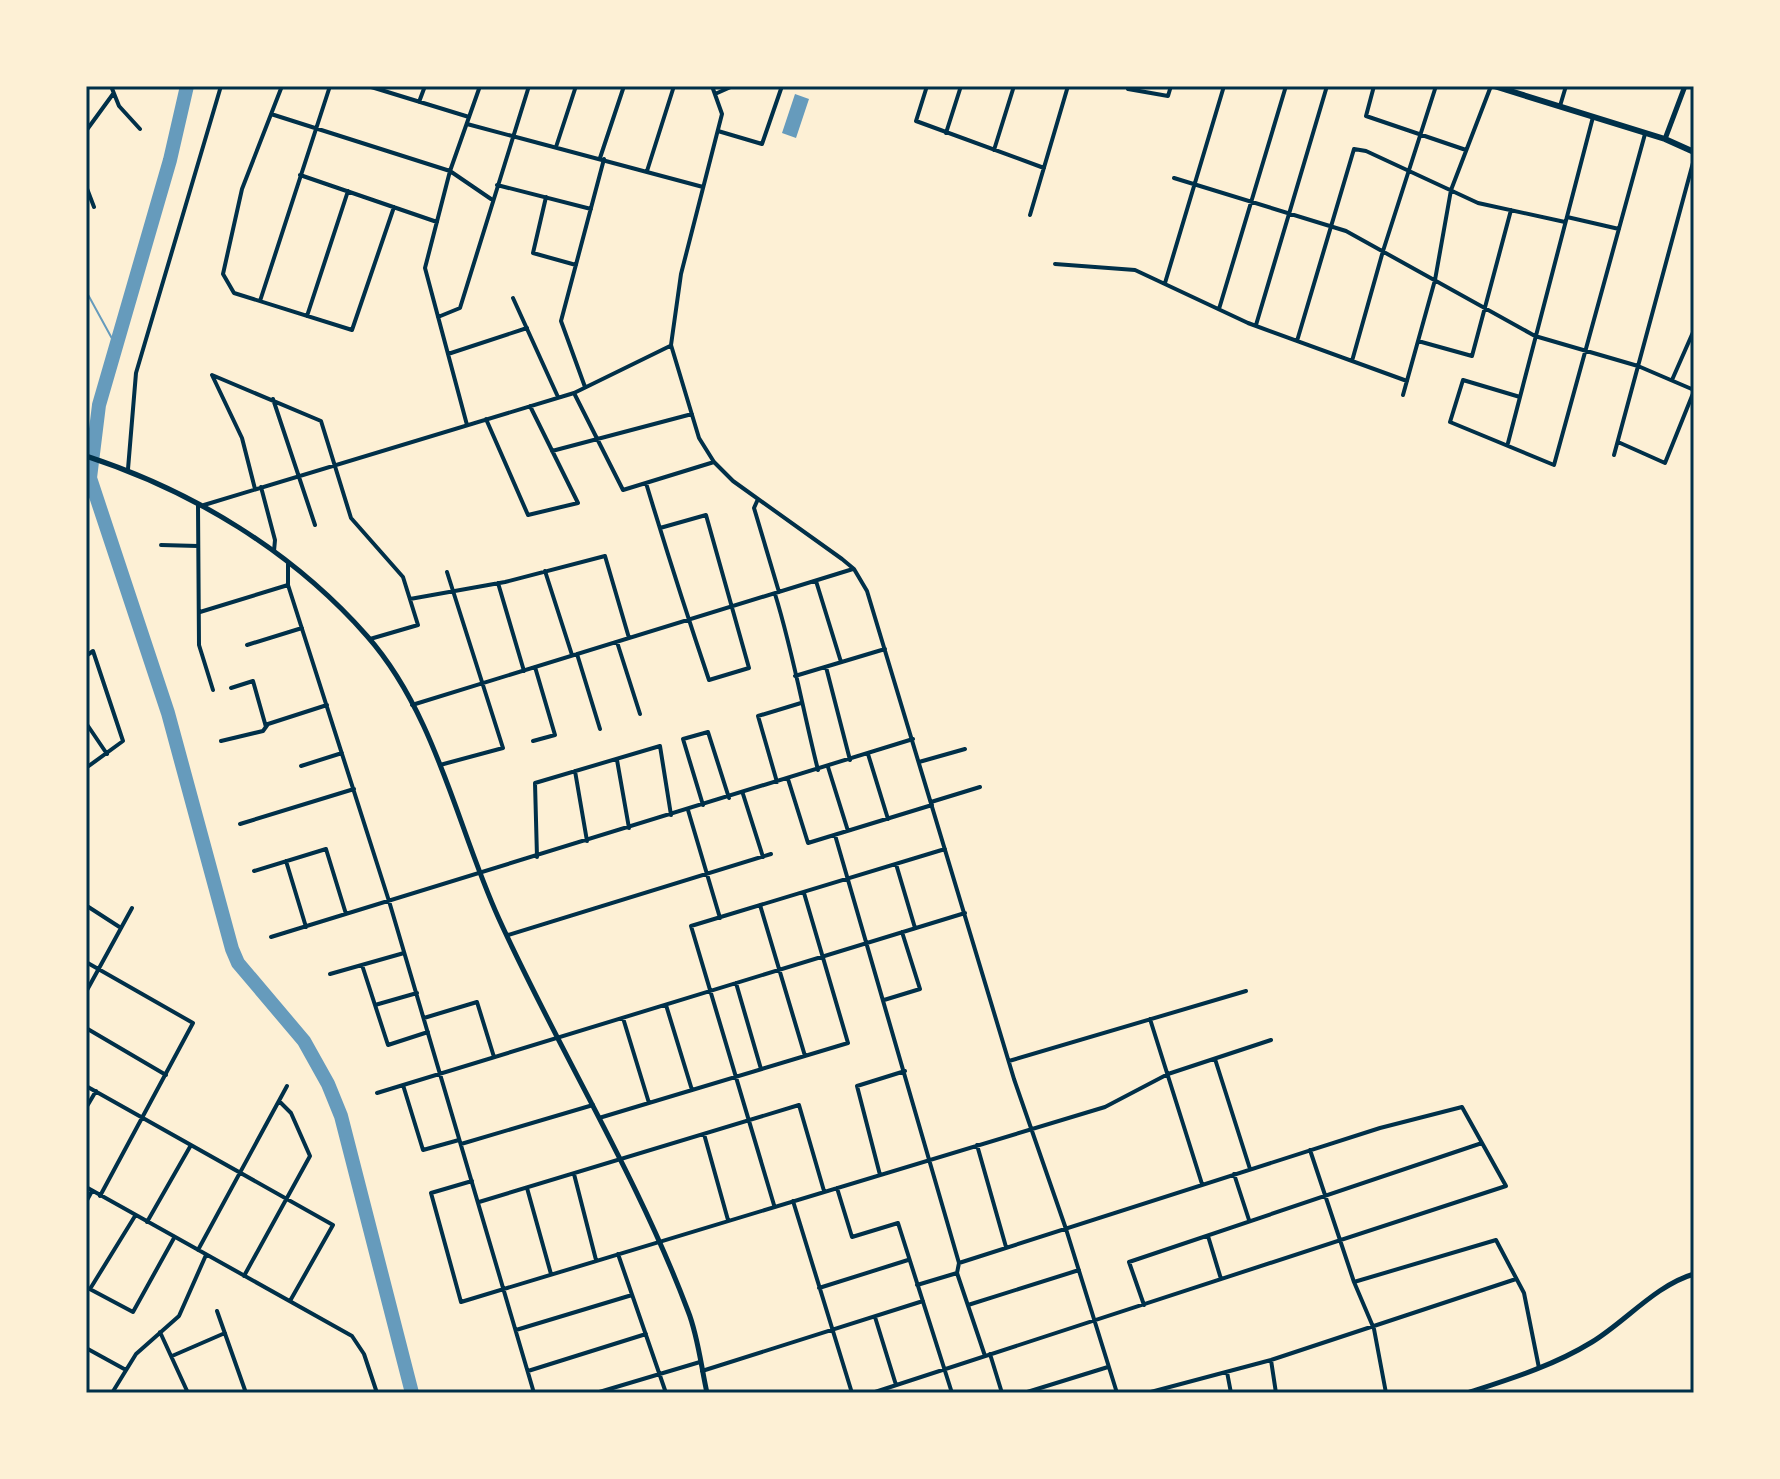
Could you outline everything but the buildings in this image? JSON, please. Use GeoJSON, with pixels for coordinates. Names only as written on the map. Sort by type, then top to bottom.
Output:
{"type":"FeatureCollection","features":[{"type":"Feature","properties":{"kind":"main road"},"geometry":{"type":"LineString","coordinates":[[1492,86],[1518,90],[1665,139],[1694,152]]}},
{"type":"Feature","properties":{"kind":"street"},"geometry":{"type":"LineString","coordinates":[[111,86],[119,106],[140,129]]}},
{"type":"Feature","properties":{"kind":"street"},"geometry":{"type":"LineString","coordinates":[[128,469],[136,373],[221,86]]}},
{"type":"Feature","properties":{"kind":"street"},"geometry":{"type":"LineString","coordinates":[[282,86],[242,189],[223,274],[234,293],[352,330],[394,207]]}},
{"type":"Feature","properties":{"kind":"street"},"geometry":{"type":"LineString","coordinates":[[260,301],[330,86]]}},
{"type":"Feature","properties":{"kind":"street"},"geometry":{"type":"LineString","coordinates":[[368,86],[469,117]]}},
{"type":"Feature","properties":{"kind":"street"},"geometry":{"type":"LineString","coordinates":[[419,102],[425,86]]}},
{"type":"Feature","properties":{"kind":"street"},"geometry":{"type":"LineString","coordinates":[[467,425],[425,268],[450,171],[480,86]]}},
{"type":"Feature","properties":{"kind":"street"},"geometry":{"type":"LineString","coordinates":[[438,317],[460,308],[529,86]]}},
{"type":"Feature","properties":{"kind":"street"},"geometry":{"type":"LineString","coordinates":[[556,147],[576,86]]}},
{"type":"Feature","properties":{"kind":"street"},"geometry":{"type":"LineString","coordinates":[[585,388],[561,321],[624,86]]}},
{"type":"Feature","properties":{"kind":"street"},"geometry":{"type":"LineString","coordinates":[[647,171],[674,86]]}},
{"type":"Feature","properties":{"kind":"street"},"geometry":{"type":"LineString","coordinates":[[712,86],[722,114],[681,274],[671,345],[699,438],[714,462],[758,499],[854,569],[867,591],[1009,1061],[1117,1393]]}},
{"type":"Feature","properties":{"kind":"street"},"geometry":{"type":"LineString","coordinates":[[715,94],[733,86]]}},
{"type":"Feature","properties":{"kind":"street"},"geometry":{"type":"LineString","coordinates":[[718,131],[762,144],[782,86]]}},
{"type":"Feature","properties":{"kind":"street"},"geometry":{"type":"LineString","coordinates":[[927,86],[916,121],[1044,168]]}},
{"type":"Feature","properties":{"kind":"street"},"geometry":{"type":"LineString","coordinates":[[946,133],[961,86]]}},
{"type":"Feature","properties":{"kind":"street"},"geometry":{"type":"LineString","coordinates":[[994,150],[1014,86]]}},
{"type":"Feature","properties":{"kind":"street"},"geometry":{"type":"LineString","coordinates":[[1030,215],[1068,86]]}},
{"type":"Feature","properties":{"kind":"street"},"geometry":{"type":"LineString","coordinates":[[1129,86],[1128,89],[1168,96],[1171,86]]}},
{"type":"Feature","properties":{"kind":"street"},"geometry":{"type":"LineString","coordinates":[[1165,284],[1224,86]]}},
{"type":"Feature","properties":{"kind":"street"},"geometry":{"type":"LineString","coordinates":[[1219,309],[1286,86]]}},
{"type":"Feature","properties":{"kind":"street"},"geometry":{"type":"LineString","coordinates":[[1256,326],[1327,86]]}},
{"type":"Feature","properties":{"kind":"street"},"geometry":{"type":"LineString","coordinates":[[1374,86],[1366,116],[1467,150]]}},
{"type":"Feature","properties":{"kind":"street"},"geometry":{"type":"LineString","coordinates":[[1352,361],[1408,169],[1436,86]]}},
{"type":"Feature","properties":{"kind":"street"},"geometry":{"type":"LineString","coordinates":[[1403,395],[1435,280],[1451,190],[1492,86]]}},
{"type":"Feature","properties":{"kind":"street"},"geometry":{"type":"LineString","coordinates":[[1560,106],[1566,86]]}},
{"type":"Feature","properties":{"kind":"street"},"geometry":{"type":"LineString","coordinates":[[1665,139],[1686,86],[1694,89]]}},
{"type":"Feature","properties":{"kind":"street"},"geometry":{"type":"LineString","coordinates":[[86,131],[113,94]]}},
{"type":"Feature","properties":{"kind":"street"},"geometry":{"type":"LineString","coordinates":[[271,114],[450,171],[492,200]]}},
{"type":"Feature","properties":{"kind":"street"},"geometry":{"type":"LineString","coordinates":[[1507,444],[1593,117]]}},
{"type":"Feature","properties":{"kind":"street"},"geometry":{"type":"LineString","coordinates":[[467,124],[703,187]]}},
{"type":"Feature","properties":{"kind":"street"},"geometry":{"type":"LineString","coordinates":[[1520,397],[1463,380],[1450,422],[1554,465],[1645,133]]}},
{"type":"Feature","properties":{"kind":"street"},"geometry":{"type":"LineString","coordinates":[[1297,341],[1354,149],[1408,169],[1478,203],[1619,229]]}},
{"type":"Feature","properties":{"kind":"street"},"geometry":{"type":"LineString","coordinates":[[1614,455],[1694,159]]}},
{"type":"Feature","properties":{"kind":"street"},"geometry":{"type":"LineString","coordinates":[[300,175],[437,222]]}},
{"type":"Feature","properties":{"kind":"street"},"geometry":{"type":"LineString","coordinates":[[1174,178],[1332,226],[1537,337],[1638,366],[1694,390],[1665,463],[1618,442]]}},
{"type":"Feature","properties":{"kind":"street"},"geometry":{"type":"LineString","coordinates":[[497,185],[591,209]]}},
{"type":"Feature","properties":{"kind":"street"},"geometry":{"type":"LineString","coordinates":[[86,186],[94,207]]}},
{"type":"Feature","properties":{"kind":"street"},"geometry":{"type":"LineString","coordinates":[[307,316],[348,191]]}},
{"type":"Feature","properties":{"kind":"street"},"geometry":{"type":"LineString","coordinates":[[546,197],[533,253],[576,265]]}},
{"type":"Feature","properties":{"kind":"street"},"geometry":{"type":"LineString","coordinates":[[1418,341],[1472,356],[1511,210]]}},
{"type":"Feature","properties":{"kind":"street"},"geometry":{"type":"LineString","coordinates":[[1055,264],[1135,270],[1256,326],[1407,381]]}},
{"type":"Feature","properties":{"kind":"street"},"geometry":{"type":"LineString","coordinates":[[513,298],[558,397]]}},
{"type":"Feature","properties":{"kind":"street"},"geometry":{"type":"LineString","coordinates":[[448,354],[527,328]]}},
{"type":"Feature","properties":{"kind":"street"},"geometry":{"type":"LineString","coordinates":[[1672,380],[1694,330]]}},
{"type":"Feature","properties":{"kind":"street"},"geometry":{"type":"LineString","coordinates":[[201,504],[574,393],[671,345]]}},
{"type":"Feature","properties":{"kind":"street"},"geometry":{"type":"LineString","coordinates":[[274,554],[275,540],[242,438],[212,375],[273,398],[321,421],[351,518],[403,577],[418,625],[370,639]]}},
{"type":"Feature","properties":{"kind":"street"},"geometry":{"type":"LineString","coordinates":[[574,393],[623,490],[714,462]]}},
{"type":"Feature","properties":{"kind":"street"},"geometry":{"type":"LineString","coordinates":[[273,398],[315,525]]}},
{"type":"Feature","properties":{"kind":"street"},"geometry":{"type":"LineString","coordinates":[[486,419],[528,515],[578,503],[530,406]]}},
{"type":"Feature","properties":{"kind":"street"},"geometry":{"type":"LineString","coordinates":[[552,451],[692,414]]}},
{"type":"Feature","properties":{"kind":"street"},"geometry":{"type":"LineString","coordinates":[[86,456],[128,469],[201,504],[288,564],[370,639],[401,683],[438,766],[479,874],[593,1105],[690,1313],[707,1393]]}},
{"type":"Feature","properties":{"kind":"street"},"geometry":{"type":"LineString","coordinates":[[646,483],[660,528],[688,618],[709,680],[749,668],[706,515],[660,528]]}},
{"type":"Feature","properties":{"kind":"street"},"geometry":{"type":"LineString","coordinates":[[758,499],[754,508],[794,656],[795,676],[818,770]]}},
{"type":"Feature","properties":{"kind":"street"},"geometry":{"type":"LineString","coordinates":[[201,504],[198,546],[199,645],[213,690]]}},
{"type":"Feature","properties":{"kind":"street"},"geometry":{"type":"LineString","coordinates":[[161,545],[198,546]]}},
{"type":"Feature","properties":{"kind":"street"},"geometry":{"type":"LineString","coordinates":[[410,599],[498,583],[605,556],[629,638]]}},
{"type":"Feature","properties":{"kind":"street"},"geometry":{"type":"LineString","coordinates":[[288,564],[288,585],[389,901],[534,1393]]}},
{"type":"Feature","properties":{"kind":"street"},"geometry":{"type":"LineString","coordinates":[[412,705],[854,569]]}},
{"type":"Feature","properties":{"kind":"street"},"geometry":{"type":"LineString","coordinates":[[545,571],[600,729]]}},
{"type":"Feature","properties":{"kind":"street"},"geometry":{"type":"LineString","coordinates":[[438,766],[503,748],[447,572]]}},
{"type":"Feature","properties":{"kind":"street"},"geometry":{"type":"LineString","coordinates":[[816,581],[841,662]]}},
{"type":"Feature","properties":{"kind":"street"},"geometry":{"type":"LineString","coordinates":[[498,583],[524,671]]}},
{"type":"Feature","properties":{"kind":"street"},"geometry":{"type":"LineString","coordinates":[[200,612],[288,585]]}},
{"type":"Feature","properties":{"kind":"street"},"geometry":{"type":"LineString","coordinates":[[247,645],[302,628]]}},
{"type":"Feature","properties":{"kind":"street"},"geometry":{"type":"LineString","coordinates":[[617,642],[640,714]]}},
{"type":"Feature","properties":{"kind":"street"},"geometry":{"type":"LineString","coordinates":[[795,676],[885,649]]}},
{"type":"Feature","properties":{"kind":"street"},"geometry":{"type":"LineString","coordinates":[[86,656],[93,651],[123,741],[86,768]]}},
{"type":"Feature","properties":{"kind":"street"},"geometry":{"type":"LineString","coordinates":[[533,741],[555,735],[535,667]]}},
{"type":"Feature","properties":{"kind":"street"},"geometry":{"type":"LineString","coordinates":[[826,667],[850,760]]}},
{"type":"Feature","properties":{"kind":"street"},"geometry":{"type":"LineString","coordinates":[[231,688],[253,681],[266,727]]}},
{"type":"Feature","properties":{"kind":"street"},"geometry":{"type":"LineString","coordinates":[[777,782],[758,716],[801,703]]}},
{"type":"Feature","properties":{"kind":"street"},"geometry":{"type":"LineString","coordinates":[[221,741],[327,705]]}},
{"type":"Feature","properties":{"kind":"street"},"geometry":{"type":"LineString","coordinates":[[86,723],[107,754]]}},
{"type":"Feature","properties":{"kind":"street"},"geometry":{"type":"LineString","coordinates":[[703,805],[683,739],[708,732],[729,798]]}},
{"type":"Feature","properties":{"kind":"street"},"geometry":{"type":"LineString","coordinates":[[271,937],[913,739]]}},
{"type":"Feature","properties":{"kind":"street"},"geometry":{"type":"LineString","coordinates":[[537,857],[535,783],[660,746],[671,815]]}},
{"type":"Feature","properties":{"kind":"street"},"geometry":{"type":"LineString","coordinates":[[919,762],[965,749]]}},
{"type":"Feature","properties":{"kind":"street"},"geometry":{"type":"LineString","coordinates":[[301,766],[342,753]]}},
{"type":"Feature","properties":{"kind":"street"},"geometry":{"type":"LineString","coordinates":[[868,754],[888,819]]}},
{"type":"Feature","properties":{"kind":"street"},"geometry":{"type":"LineString","coordinates":[[617,759],[629,828]]}},
{"type":"Feature","properties":{"kind":"street"},"geometry":{"type":"LineString","coordinates":[[828,767],[848,831]]}},
{"type":"Feature","properties":{"kind":"street"},"geometry":{"type":"LineString","coordinates":[[575,771],[587,841]]}},
{"type":"Feature","properties":{"kind":"street"},"geometry":{"type":"LineString","coordinates":[[788,779],[808,843],[980,787]]}},
{"type":"Feature","properties":{"kind":"street"},"geometry":{"type":"LineString","coordinates":[[240,824],[354,789]]}},
{"type":"Feature","properties":{"kind":"street"},"geometry":{"type":"LineString","coordinates":[[743,793],[763,857]]}},
{"type":"Feature","properties":{"kind":"street"},"geometry":{"type":"LineString","coordinates":[[688,810],[720,918]]}},
{"type":"Feature","properties":{"kind":"street"},"geometry":{"type":"LineString","coordinates":[[86,821],[87,906],[121,928]]}},
{"type":"Feature","properties":{"kind":"street"},"geometry":{"type":"LineString","coordinates":[[835,835],[931,1159],[959,1263],[957,1273],[1002,1393]]}},
{"type":"Feature","properties":{"kind":"street"},"geometry":{"type":"LineString","coordinates":[[254,871],[326,849],[346,914]]}},
{"type":"Feature","properties":{"kind":"street"},"geometry":{"type":"LineString","coordinates":[[774,1206],[691,926],[945,849]]}},
{"type":"Feature","properties":{"kind":"street"},"geometry":{"type":"LineString","coordinates":[[508,935],[771,854]]}},
{"type":"Feature","properties":{"kind":"street"},"geometry":{"type":"LineString","coordinates":[[286,861],[306,927]]}},
{"type":"Feature","properties":{"kind":"street"},"geometry":{"type":"LineString","coordinates":[[896,864],[915,928]]}},
{"type":"Feature","properties":{"kind":"street"},"geometry":{"type":"LineString","coordinates":[[599,1118],[848,1043],[804,893]]}},
{"type":"Feature","properties":{"kind":"street"},"geometry":{"type":"LineString","coordinates":[[760,905],[805,1056]]}},
{"type":"Feature","properties":{"kind":"street"},"geometry":{"type":"LineString","coordinates":[[86,992],[132,908]]}},
{"type":"Feature","properties":{"kind":"street"},"geometry":{"type":"LineString","coordinates":[[377,1093],[965,913]]}},
{"type":"Feature","properties":{"kind":"street"},"geometry":{"type":"LineString","coordinates":[[884,1000],[920,989],[902,932]]}},
{"type":"Feature","properties":{"kind":"street"},"geometry":{"type":"LineString","coordinates":[[330,974],[404,953]]}},
{"type":"Feature","properties":{"kind":"street"},"geometry":{"type":"LineString","coordinates":[[86,962],[193,1023],[100,1196]]}},
{"type":"Feature","properties":{"kind":"street"},"geometry":{"type":"LineString","coordinates":[[362,965],[388,1045],[428,1032]]}},
{"type":"Feature","properties":{"kind":"street"},"geometry":{"type":"LineString","coordinates":[[736,983],[761,1069]]}},
{"type":"Feature","properties":{"kind":"street"},"geometry":{"type":"LineString","coordinates":[[1009,1061],[1246,991]]}},
{"type":"Feature","properties":{"kind":"street"},"geometry":{"type":"LineString","coordinates":[[375,1005],[417,993]]}},
{"type":"Feature","properties":{"kind":"street"},"geometry":{"type":"LineString","coordinates":[[424,1018],[477,1002],[494,1057]]}},
{"type":"Feature","properties":{"kind":"street"},"geometry":{"type":"LineString","coordinates":[[666,1005],[692,1090]]}},
{"type":"Feature","properties":{"kind":"street"},"geometry":{"type":"LineString","coordinates":[[623,1018],[649,1103]]}},
{"type":"Feature","properties":{"kind":"street"},"geometry":{"type":"LineString","coordinates":[[1150,1019],[1202,1184]]}},
{"type":"Feature","properties":{"kind":"street"},"geometry":{"type":"LineString","coordinates":[[86,1028],[166,1075]]}},
{"type":"Feature","properties":{"kind":"street"},"geometry":{"type":"LineString","coordinates":[[472,1181],[431,1193],[461,1302],[1105,1107],[1168,1074],[1271,1040]]}},
{"type":"Feature","properties":{"kind":"street"},"geometry":{"type":"LineString","coordinates":[[1215,1059],[1250,1169]]}},
{"type":"Feature","properties":{"kind":"street"},"geometry":{"type":"LineString","coordinates":[[880,1175],[857,1086],[905,1071]]}},
{"type":"Feature","properties":{"kind":"street"},"geometry":{"type":"LineString","coordinates":[[403,1085],[423,1150],[593,1105]]}},
{"type":"Feature","properties":{"kind":"street"},"geometry":{"type":"LineString","coordinates":[[86,1086],[333,1225],[290,1301]]}},
{"type":"Feature","properties":{"kind":"street"},"geometry":{"type":"LineString","coordinates":[[198,1250],[287,1086]]}},
{"type":"Feature","properties":{"kind":"street"},"geometry":{"type":"LineString","coordinates":[[86,1108],[96,1091]]}},
{"type":"Feature","properties":{"kind":"street"},"geometry":{"type":"LineString","coordinates":[[244,1276],[310,1156],[291,1113],[279,1101]]}},
{"type":"Feature","properties":{"kind":"street"},"geometry":{"type":"LineString","coordinates":[[479,1202],[799,1105],[824,1191]]}},
{"type":"Feature","properties":{"kind":"street"},"geometry":{"type":"LineString","coordinates":[[872,1393],[1506,1186],[1462,1107],[1310,1150],[959,1263]]}},
{"type":"Feature","properties":{"kind":"street"},"geometry":{"type":"LineString","coordinates":[[704,1134],[729,1220]]}},
{"type":"Feature","properties":{"kind":"street"},"geometry":{"type":"LineString","coordinates":[[1144,1305],[1129,1262],[1482,1143]]}},
{"type":"Feature","properties":{"kind":"street"},"geometry":{"type":"LineString","coordinates":[[147,1222],[191,1145]]}},
{"type":"Feature","properties":{"kind":"street"},"geometry":{"type":"LineString","coordinates":[[977,1145],[1006,1248]]}},
{"type":"Feature","properties":{"kind":"street"},"geometry":{"type":"LineString","coordinates":[[1310,1150],[1354,1282],[1372,1325],[1386,1393]]}},
{"type":"Feature","properties":{"kind":"street"},"geometry":{"type":"LineString","coordinates":[[574,1174],[596,1260]]}},
{"type":"Feature","properties":{"kind":"street"},"geometry":{"type":"LineString","coordinates":[[1234,1174],[1249,1220]]}},
{"type":"Feature","properties":{"kind":"street"},"geometry":{"type":"LineString","coordinates":[[86,1187],[352,1336],[364,1354],[377,1393]]}},
{"type":"Feature","properties":{"kind":"street"},"geometry":{"type":"LineString","coordinates":[[837,1187],[852,1237],[898,1223],[952,1393]]}},
{"type":"Feature","properties":{"kind":"street"},"geometry":{"type":"LineString","coordinates":[[527,1188],[551,1274]]}},
{"type":"Feature","properties":{"kind":"street"},"geometry":{"type":"LineString","coordinates":[[86,1202],[92,1191]]}},
{"type":"Feature","properties":{"kind":"street"},"geometry":{"type":"LineString","coordinates":[[793,1201],[852,1393]]}},
{"type":"Feature","properties":{"kind":"street"},"geometry":{"type":"LineString","coordinates":[[135,1216],[88,1288],[133,1312],[174,1237]]}},
{"type":"Feature","properties":{"kind":"street"},"geometry":{"type":"LineString","coordinates":[[1208,1236],[1221,1279]]}},
{"type":"Feature","properties":{"kind":"street"},"geometry":{"type":"LineString","coordinates":[[1354,1282],[1496,1240],[1524,1293],[1540,1369]]}},
{"type":"Feature","properties":{"kind":"street"},"geometry":{"type":"LineString","coordinates":[[618,1254],[666,1393]]}},
{"type":"Feature","properties":{"kind":"street"},"geometry":{"type":"LineString","coordinates":[[112,1393],[136,1354],[179,1316],[206,1255]]}},
{"type":"Feature","properties":{"kind":"street"},"geometry":{"type":"LineString","coordinates":[[819,1288],[909,1260]]}},
{"type":"Feature","properties":{"kind":"street"},"geometry":{"type":"LineString","coordinates":[[968,1305],[1079,1270]]}},
{"type":"Feature","properties":{"kind":"street"},"geometry":{"type":"LineString","coordinates":[[917,1285],[957,1273]]}},
{"type":"Feature","properties":{"kind":"street"},"geometry":{"type":"LineString","coordinates":[[1467,1393],[1540,1369],[1594,1341],[1669,1287],[1694,1274]]}},
{"type":"Feature","properties":{"kind":"street"},"geometry":{"type":"LineString","coordinates":[[1147,1393],[1271,1360],[1516,1279]]}},
{"type":"Feature","properties":{"kind":"street"},"geometry":{"type":"LineString","coordinates":[[516,1330],[632,1295]]}},
{"type":"Feature","properties":{"kind":"street"},"geometry":{"type":"LineString","coordinates":[[702,1371],[923,1301]]}},
{"type":"Feature","properties":{"kind":"street"},"geometry":{"type":"LineString","coordinates":[[217,1311],[246,1393]]}},
{"type":"Feature","properties":{"kind":"street"},"geometry":{"type":"LineString","coordinates":[[875,1317],[896,1385]]}},
{"type":"Feature","properties":{"kind":"street"},"geometry":{"type":"LineString","coordinates":[[160,1332],[188,1393]]}},
{"type":"Feature","properties":{"kind":"street"},"geometry":{"type":"LineString","coordinates":[[172,1356],[225,1333]]}},
{"type":"Feature","properties":{"kind":"street"},"geometry":{"type":"LineString","coordinates":[[528,1371],[646,1334]]}},
{"type":"Feature","properties":{"kind":"street"},"geometry":{"type":"LineString","coordinates":[[86,1348],[126,1370]]}},
{"type":"Feature","properties":{"kind":"street"},"geometry":{"type":"LineString","coordinates":[[1271,1360],[1276,1393]]}},
{"type":"Feature","properties":{"kind":"street"},"geometry":{"type":"LineString","coordinates":[[596,1393],[700,1362]]}},
{"type":"Feature","properties":{"kind":"street"},"geometry":{"type":"LineString","coordinates":[[1024,1393],[1108,1367]]}},
{"type":"Feature","properties":{"kind":"street"},"geometry":{"type":"LineString","coordinates":[[1227,1371],[1231,1393]]}},
{"type":"Feature","properties":{"kind":"water"},"geometry":{"type":"Polygon","coordinates":[[[795,94],[809,99],[796,138],[782,133],[795,94]]]}},
{"type":"Feature","properties":{"kind":"waterway"},"geometry":{"type":"LineString","coordinates":[[187,86],[170,160],[99,405],[90,478],[168,713],[232,949],[238,963],[304,1041],[328,1084],[341,1116],[412,1393]]}},
{"type":"Feature","properties":{"kind":"waterway"},"geometry":{"type":"LineString","coordinates":[[86,291],[115,344]]}}]}
